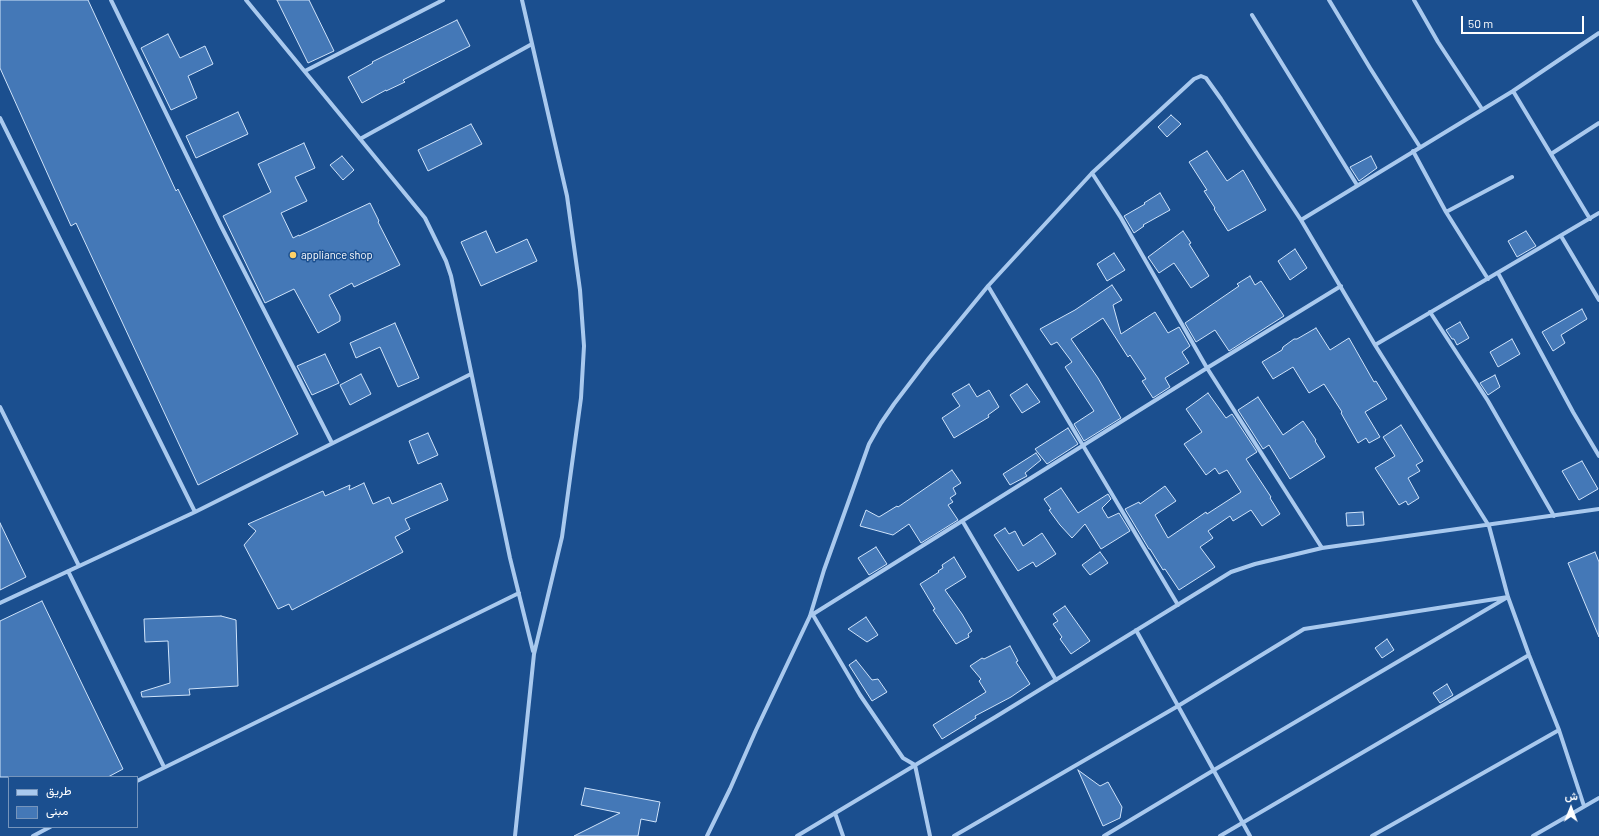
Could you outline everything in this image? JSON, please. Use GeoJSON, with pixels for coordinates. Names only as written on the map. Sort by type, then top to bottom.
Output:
{"type":"FeatureCollection","features":[{"type":"Feature","properties":{"kind":"street"},"geometry":{"type":"LineString","coordinates":[[111,0],[221,226],[332,443]]}},
{"type":"Feature","properties":{"kind":"street"},"geometry":{"type":"LineString","coordinates":[[246,0],[426,218],[433,231],[451,276],[519,593],[534,654]]}},
{"type":"Feature","properties":{"kind":"street"},"geometry":{"type":"LineString","coordinates":[[305,71],[443,0]]}},
{"type":"Feature","properties":{"kind":"street"},"geometry":{"type":"LineString","coordinates":[[515,836],[534,654],[562,537],[582,398],[584,346],[580,290],[567,196],[522,0]]}},
{"type":"Feature","properties":{"kind":"street"},"geometry":{"type":"LineString","coordinates":[[1330,0],[1370,68],[1420,147]]}},
{"type":"Feature","properties":{"kind":"street"},"geometry":{"type":"LineString","coordinates":[[1414,0],[1438,42],[1482,109]]}},
{"type":"Feature","properties":{"kind":"street"},"geometry":{"type":"LineString","coordinates":[[1252,15],[1357,185]]}},
{"type":"Feature","properties":{"kind":"street"},"geometry":{"type":"LineString","coordinates":[[1301,220],[1513,91],[1599,33]]}},
{"type":"Feature","properties":{"kind":"street"},"geometry":{"type":"LineString","coordinates":[[360,139],[532,44]]}},
{"type":"Feature","properties":{"kind":"street"},"geometry":{"type":"LineString","coordinates":[[706,836],[730,789],[756,730],[811,616],[824,570],[869,444],[894,404],[988,286],[1092,173],[1194,79],[1199,77],[1204,77],[1221,99],[1301,220],[1375,345],[1489,526],[1508,596],[1529,655],[1559,730],[1584,806]]}},
{"type":"Feature","properties":{"kind":"street"},"geometry":{"type":"LineString","coordinates":[[1513,91],[1590,219]]}},
{"type":"Feature","properties":{"kind":"street"},"geometry":{"type":"LineString","coordinates":[[0,118],[195,512]]}},
{"type":"Feature","properties":{"kind":"street"},"geometry":{"type":"LineString","coordinates":[[1551,154],[1599,123]]}},
{"type":"Feature","properties":{"kind":"street"},"geometry":{"type":"LineString","coordinates":[[1413,151],[1446,212],[1488,279]]}},
{"type":"Feature","properties":{"kind":"street"},"geometry":{"type":"LineString","coordinates":[[1092,173],[1121,218],[1207,368],[1322,548]]}},
{"type":"Feature","properties":{"kind":"street"},"geometry":{"type":"LineString","coordinates":[[1446,212],[1512,177]]}},
{"type":"Feature","properties":{"kind":"street"},"geometry":{"type":"LineString","coordinates":[[1375,345],[1599,213]]}},
{"type":"Feature","properties":{"kind":"street"},"geometry":{"type":"LineString","coordinates":[[1561,236],[1599,299]]}},
{"type":"Feature","properties":{"kind":"street"},"geometry":{"type":"LineString","coordinates":[[1498,273],[1569,405],[1599,456]]}},
{"type":"Feature","properties":{"kind":"street"},"geometry":{"type":"LineString","coordinates":[[988,286],[1178,605]]}},
{"type":"Feature","properties":{"kind":"street"},"geometry":{"type":"LineString","coordinates":[[811,616],[1207,368],[1341,286]]}},
{"type":"Feature","properties":{"kind":"street"},"geometry":{"type":"LineString","coordinates":[[1430,312],[1488,401],[1554,516]]}},
{"type":"Feature","properties":{"kind":"street"},"geometry":{"type":"LineString","coordinates":[[0,603],[195,512],[471,374]]}},
{"type":"Feature","properties":{"kind":"street"},"geometry":{"type":"LineString","coordinates":[[0,407],[79,566]]}},
{"type":"Feature","properties":{"kind":"street"},"geometry":{"type":"LineString","coordinates":[[797,836],[915,766],[1231,572],[1255,564],[1322,548],[1489,526],[1599,509]]}},
{"type":"Feature","properties":{"kind":"street"},"geometry":{"type":"LineString","coordinates":[[962,522],[1056,680]]}},
{"type":"Feature","properties":{"kind":"street"},"geometry":{"type":"LineString","coordinates":[[68,571],[164,767]]}},
{"type":"Feature","properties":{"kind":"street"},"geometry":{"type":"LineString","coordinates":[[138,780],[519,593]]}},
{"type":"Feature","properties":{"kind":"street"},"geometry":{"type":"LineString","coordinates":[[954,836],[1178,706],[1304,629],[1508,596]]}},
{"type":"Feature","properties":{"kind":"street"},"geometry":{"type":"LineString","coordinates":[[1104,836],[1508,596]]}},
{"type":"Feature","properties":{"kind":"street"},"geometry":{"type":"LineString","coordinates":[[811,616],[860,695],[903,758],[915,766],[930,836]]}},
{"type":"Feature","properties":{"kind":"street"},"geometry":{"type":"LineString","coordinates":[[1136,630],[1250,836]]}},
{"type":"Feature","properties":{"kind":"street"},"geometry":{"type":"LineString","coordinates":[[1220,836],[1529,655]]}},
{"type":"Feature","properties":{"kind":"street"},"geometry":{"type":"LineString","coordinates":[[1372,836],[1559,730]]}},
{"type":"Feature","properties":{"kind":"street"},"geometry":{"type":"LineString","coordinates":[[1533,836],[1599,798]]}},
{"type":"Feature","properties":{"kind":"street"},"geometry":{"type":"LineString","coordinates":[[835,813],[843,836]]}},
{"type":"Feature","properties":{"kind":"street"},"geometry":{"type":"LineString","coordinates":[[33,836],[48,828]]}},
{"type":"Feature","properties":{"kind":"building"},"geometry":{"type":"Polygon","coordinates":[[[0,0],[88,0],[176,191],[178,189],[298,434],[198,485],[76,223],[71,226],[0,68],[0,0]]]}},
{"type":"Feature","properties":{"kind":"building"},"geometry":{"type":"Polygon","coordinates":[[[277,0],[309,0],[334,51],[308,63],[277,0]]]}},
{"type":"Feature","properties":{"kind":"building"},"geometry":{"type":"Polygon","coordinates":[[[457,20],[470,46],[403,80],[405,82],[362,103],[348,77],[373,63],[372,62],[457,20]]]}},
{"type":"Feature","properties":{"kind":"building"},"geometry":{"type":"Polygon","coordinates":[[[168,34],[180,58],[205,46],[213,64],[188,76],[197,98],[171,110],[141,48],[168,34]]]}},
{"type":"Feature","properties":{"kind":"building"},"geometry":{"type":"Polygon","coordinates":[[[238,112],[248,134],[196,158],[186,136],[238,112]]]}},
{"type":"Feature","properties":{"kind":"building"},"geometry":{"type":"Polygon","coordinates":[[[1171,115],[1181,124],[1167,137],[1158,127],[1171,115]]]}},
{"type":"Feature","properties":{"kind":"building"},"geometry":{"type":"Polygon","coordinates":[[[471,124],[482,144],[428,171],[418,150],[471,124]]]}},
{"type":"Feature","properties":{"kind":"building"},"geometry":{"type":"Polygon","coordinates":[[[304,143],[315,168],[295,177],[307,201],[281,213],[293,238],[370,203],[400,265],[354,287],[352,283],[329,295],[340,316],[340,321],[318,333],[294,289],[265,303],[223,216],[271,192],[258,164],[304,143]]]}},
{"type":"Feature","properties":{"kind":"building"},"geometry":{"type":"Polygon","coordinates":[[[1207,151],[1227,181],[1243,170],[1266,210],[1228,231],[1204,191],[1207,190],[1189,162],[1207,151]]]}},
{"type":"Feature","properties":{"kind":"building"},"geometry":{"type":"Polygon","coordinates":[[[342,156],[354,170],[343,180],[330,165],[342,156]]]}},
{"type":"Feature","properties":{"kind":"building"},"geometry":{"type":"Polygon","coordinates":[[[1371,156],[1377,168],[1359,181],[1350,167],[1371,156]]]}},
{"type":"Feature","properties":{"kind":"building"},"geometry":{"type":"Polygon","coordinates":[[[1160,193],[1170,210],[1143,225],[1144,226],[1134,233],[1124,216],[1160,193]]]}},
{"type":"Feature","properties":{"kind":"building"},"geometry":{"type":"Polygon","coordinates":[[[486,231],[496,253],[527,239],[537,261],[481,286],[461,242],[486,231]]]}},
{"type":"Feature","properties":{"kind":"building"},"geometry":{"type":"Polygon","coordinates":[[[1183,231],[1191,243],[1189,244],[1209,276],[1191,288],[1174,263],[1159,273],[1148,257],[1183,231]]]}},
{"type":"Feature","properties":{"kind":"building"},"geometry":{"type":"Polygon","coordinates":[[[1526,231],[1536,246],[1517,257],[1508,241],[1526,231]]]}},
{"type":"Feature","properties":{"kind":"building"},"geometry":{"type":"Polygon","coordinates":[[[1295,249],[1307,268],[1290,280],[1278,261],[1295,249]]]}},
{"type":"Feature","properties":{"kind":"building"},"geometry":{"type":"Polygon","coordinates":[[[1114,253],[1125,270],[1107,281],[1097,264],[1114,253]]]}},
{"type":"Feature","properties":{"kind":"building"},"geometry":{"type":"Polygon","coordinates":[[[1250,276],[1255,285],[1261,281],[1284,316],[1229,351],[1215,330],[1196,342],[1185,323],[1239,286],[1237,284],[1250,276]]]}},
{"type":"Feature","properties":{"kind":"building"},"geometry":{"type":"Polygon","coordinates":[[[1112,285],[1122,300],[1113,305],[1121,334],[1155,312],[1168,333],[1179,327],[1190,346],[1182,352],[1189,363],[1165,378],[1170,387],[1153,398],[1142,381],[1146,379],[1130,355],[1128,357],[1103,318],[1071,339],[1098,378],[1121,418],[1084,441],[1074,424],[1094,411],[1065,367],[1072,362],[1057,342],[1051,345],[1040,329],[1075,310],[1112,285]]]}},
{"type":"Feature","properties":{"kind":"building"},"geometry":{"type":"Polygon","coordinates":[[[1582,309],[1587,319],[1561,335],[1565,343],[1553,351],[1542,332],[1582,309]]]}},
{"type":"Feature","properties":{"kind":"building"},"geometry":{"type":"Polygon","coordinates":[[[1460,322],[1469,338],[1457,345],[1446,330],[1460,322]]]}},
{"type":"Feature","properties":{"kind":"building"},"geometry":{"type":"Polygon","coordinates":[[[395,323],[419,378],[398,387],[380,347],[356,358],[350,343],[395,323]]]}},
{"type":"Feature","properties":{"kind":"building"},"geometry":{"type":"Polygon","coordinates":[[[1316,328],[1330,350],[1349,338],[1374,382],[1376,381],[1387,399],[1365,412],[1380,437],[1369,443],[1366,438],[1358,443],[1341,413],[1342,412],[1324,384],[1309,393],[1293,367],[1273,379],[1262,362],[1282,350],[1283,347],[1294,339],[1297,339],[1316,328]]]}},
{"type":"Feature","properties":{"kind":"building"},"geometry":{"type":"Polygon","coordinates":[[[1512,339],[1520,354],[1498,367],[1490,352],[1512,339]]]}},
{"type":"Feature","properties":{"kind":"building"},"geometry":{"type":"Polygon","coordinates":[[[325,354],[339,383],[312,395],[297,366],[325,354]]]}},
{"type":"Feature","properties":{"kind":"building"},"geometry":{"type":"Polygon","coordinates":[[[361,374],[371,394],[350,405],[340,385],[361,374]]]}},
{"type":"Feature","properties":{"kind":"building"},"geometry":{"type":"Polygon","coordinates":[[[1495,375],[1500,387],[1488,395],[1480,383],[1495,375]]]}},
{"type":"Feature","properties":{"kind":"building"},"geometry":{"type":"Polygon","coordinates":[[[969,384],[977,397],[989,390],[999,407],[988,415],[989,417],[954,438],[942,418],[960,406],[952,394],[969,384]]]}},
{"type":"Feature","properties":{"kind":"building"},"geometry":{"type":"Polygon","coordinates":[[[1027,384],[1040,402],[1022,413],[1010,395],[1027,384]]]}},
{"type":"Feature","properties":{"kind":"building"},"geometry":{"type":"Polygon","coordinates":[[[1208,393],[1226,418],[1232,414],[1257,452],[1246,459],[1271,497],[1270,498],[1280,514],[1262,526],[1251,510],[1233,521],[1230,516],[1208,531],[1213,538],[1200,547],[1215,567],[1179,590],[1149,549],[1125,509],[1139,502],[1140,504],[1165,486],[1176,501],[1155,515],[1168,538],[1206,512],[1207,514],[1241,492],[1227,470],[1219,474],[1215,468],[1206,475],[1184,444],[1202,432],[1186,409],[1208,393]]]}},
{"type":"Feature","properties":{"kind":"building"},"geometry":{"type":"Polygon","coordinates":[[[1258,397],[1283,435],[1303,421],[1325,457],[1290,479],[1269,445],[1263,449],[1238,410],[1258,397]]]}},
{"type":"Feature","properties":{"kind":"building"},"geometry":{"type":"Polygon","coordinates":[[[1401,425],[1423,461],[1416,465],[1420,471],[1408,478],[1419,498],[1408,505],[1406,501],[1399,505],[1375,468],[1395,456],[1383,437],[1401,425]]]}},
{"type":"Feature","properties":{"kind":"building"},"geometry":{"type":"Polygon","coordinates":[[[1068,428],[1078,444],[1047,464],[1035,449],[1068,428]]]}},
{"type":"Feature","properties":{"kind":"building"},"geometry":{"type":"Polygon","coordinates":[[[428,433],[438,455],[418,464],[409,441],[428,433]]]}},
{"type":"Feature","properties":{"kind":"building"},"geometry":{"type":"Polygon","coordinates":[[[1036,453],[1041,460],[1025,473],[1027,476],[1010,485],[1003,474],[1036,453]]]}},
{"type":"Feature","properties":{"kind":"building"},"geometry":{"type":"Polygon","coordinates":[[[1582,461],[1598,489],[1579,500],[1562,471],[1582,461]]]}},
{"type":"Feature","properties":{"kind":"building"},"geometry":{"type":"Polygon","coordinates":[[[952,470],[961,483],[953,488],[956,494],[950,498],[953,502],[948,505],[958,520],[921,543],[909,524],[893,535],[860,526],[866,510],[879,517],[897,506],[898,507],[952,470]]]}},
{"type":"Feature","properties":{"kind":"building"},"geometry":{"type":"Polygon","coordinates":[[[364,483],[373,504],[389,497],[392,504],[441,483],[448,500],[405,519],[410,529],[395,537],[403,552],[292,610],[289,604],[278,609],[244,545],[256,531],[248,524],[323,491],[325,496],[350,485],[349,490],[364,483]]]}},
{"type":"Feature","properties":{"kind":"building"},"geometry":{"type":"Polygon","coordinates":[[[1061,488],[1078,513],[1108,494],[1111,499],[1102,508],[1108,518],[1119,513],[1130,531],[1101,549],[1085,524],[1072,538],[1049,510],[1051,509],[1044,499],[1061,488]]]}},
{"type":"Feature","properties":{"kind":"building"},"geometry":{"type":"Polygon","coordinates":[[[1363,512],[1364,525],[1347,526],[1346,513],[1363,512]]]}},
{"type":"Feature","properties":{"kind":"building"},"geometry":{"type":"Polygon","coordinates":[[[0,523],[26,577],[0,590],[0,523]]]}},
{"type":"Feature","properties":{"kind":"building"},"geometry":{"type":"Polygon","coordinates":[[[1005,528],[1009,534],[1015,531],[1023,546],[1042,533],[1056,554],[1036,567],[1033,562],[1018,571],[994,535],[1005,528]]]}},
{"type":"Feature","properties":{"kind":"building"},"geometry":{"type":"Polygon","coordinates":[[[876,547],[887,564],[869,575],[858,558],[876,547]]]}},
{"type":"Feature","properties":{"kind":"building"},"geometry":{"type":"Polygon","coordinates":[[[1100,552],[1108,563],[1090,575],[1082,565],[1100,552]]]}},
{"type":"Feature","properties":{"kind":"building"},"geometry":{"type":"Polygon","coordinates":[[[1595,552],[1599,562],[1599,637],[1568,563],[1595,552]]]}},
{"type":"Feature","properties":{"kind":"building"},"geometry":{"type":"Polygon","coordinates":[[[954,557],[966,577],[945,590],[972,631],[968,634],[969,637],[956,644],[933,610],[935,609],[920,584],[939,572],[938,571],[943,568],[942,565],[954,557]]]}},
{"type":"Feature","properties":{"kind":"building"},"geometry":{"type":"Polygon","coordinates":[[[42,601],[123,769],[110,776],[0,777],[0,621],[42,601]]]}},
{"type":"Feature","properties":{"kind":"building"},"geometry":{"type":"Polygon","coordinates":[[[1065,606],[1090,641],[1071,654],[1060,639],[1062,637],[1053,624],[1058,621],[1053,614],[1065,606]]]}},
{"type":"Feature","properties":{"kind":"building"},"geometry":{"type":"Polygon","coordinates":[[[221,616],[236,620],[238,686],[189,689],[190,695],[142,697],[141,692],[170,683],[168,641],[145,642],[144,619],[221,616]]]}},
{"type":"Feature","properties":{"kind":"building"},"geometry":{"type":"Polygon","coordinates":[[[866,617],[878,635],[867,642],[848,629],[866,617]]]}},
{"type":"Feature","properties":{"kind":"building"},"geometry":{"type":"Polygon","coordinates":[[[1387,639],[1394,650],[1382,658],[1375,648],[1387,639]]]}},
{"type":"Feature","properties":{"kind":"building"},"geometry":{"type":"Polygon","coordinates":[[[1010,646],[1018,661],[1016,662],[1030,684],[1011,697],[975,716],[976,718],[942,739],[933,725],[986,692],[979,681],[981,679],[970,666],[982,658],[984,659],[1010,646]]]}},
{"type":"Feature","properties":{"kind":"building"},"geometry":{"type":"Polygon","coordinates":[[[856,660],[872,680],[878,679],[887,692],[872,701],[849,665],[856,660]]]}},
{"type":"Feature","properties":{"kind":"building"},"geometry":{"type":"Polygon","coordinates":[[[1447,684],[1453,695],[1440,703],[1433,693],[1447,684]]]}},
{"type":"Feature","properties":{"kind":"building"},"geometry":{"type":"Polygon","coordinates":[[[1078,770],[1100,786],[1108,782],[1122,807],[1120,818],[1103,826],[1078,770]]]}},
{"type":"Feature","properties":{"kind":"building"},"geometry":{"type":"Polygon","coordinates":[[[585,788],[660,802],[656,822],[641,819],[638,836],[574,836],[620,813],[581,805],[585,788]]]}},
{"type":"Feature","properties":{"kind":"place","name":"appliance shop"},"geometry":{"type":"Point","coordinates":[293,255]}}]}
